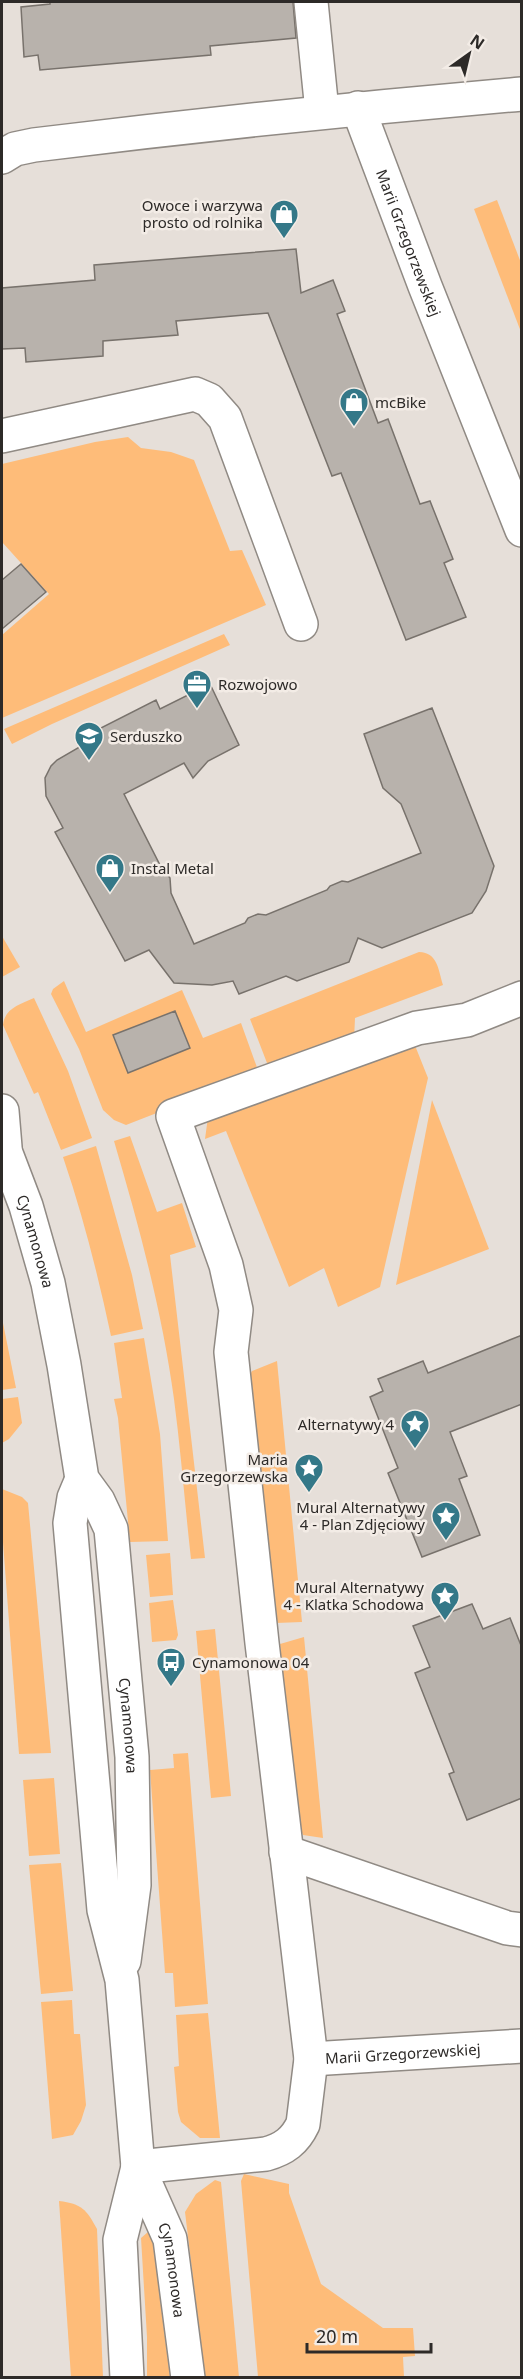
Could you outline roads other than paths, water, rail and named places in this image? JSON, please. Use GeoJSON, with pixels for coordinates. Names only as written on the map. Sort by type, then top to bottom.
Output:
{"type":"FeatureCollection","features":[{"type":"Feature","properties":{"kind":"street"},"geometry":{"type":"LineString","coordinates":[[311,2],[322,111]]}},
{"type":"Feature","properties":{"kind":"street"},"geometry":{"type":"LineString","coordinates":[[2,157],[15,149],[34,146],[322,111],[522,94]]}},
{"type":"Feature","properties":{"kind":"street","name":"Marii Grzegorzewskiej"},"geometry":{"type":"LineString","coordinates":[[358,108],[417,266],[522,530]]}},
{"type":"Feature","properties":{"kind":"street"},"geometry":{"type":"LineString","coordinates":[[2,436],[195,394],[209,400],[225,418],[301,624]]}},
{"type":"Feature","properties":{"kind":"street"},"geometry":{"type":"LineString","coordinates":[[311,2059],[231,1352],[236,1310],[226,1265],[173,1116],[417,1028],[467,1020],[522,998]]}},
{"type":"Feature","properties":{"kind":"street","name":"Cynamonowa"},"geometry":{"type":"LineString","coordinates":[[2,1111],[3,1145],[26,1206],[48,1283],[82,1479],[74,1498],[70,1523],[104,1911],[122,1980],[138,2167],[120,2240],[127,2378]]}},
{"type":"Feature","properties":{"kind":"street"},"geometry":{"type":"LineString","coordinates":[[286,1852],[507,1928],[522,1930]]}},
{"type":"Feature","properties":{"kind":"street","name":"Marii Grzegorzewskiej"},"geometry":{"type":"LineString","coordinates":[[138,2167],[266,2154],[285,2147],[299,2134],[303,2124],[311,2059],[522,2046]]}},
{"type":"Feature","properties":{"kind":"street","name":"Cynamonowa"},"geometry":{"type":"LineString","coordinates":[[138,2167],[170,2239],[188,2378]]}},
{"type":"Feature","properties":{"kind":"place","name":"Owoce i warzywa prosto od rolnika"},"geometry":{"type":"Point","coordinates":[284,240]}},
{"type":"Feature","properties":{"kind":"place","name":"mcBike"},"geometry":{"type":"Point","coordinates":[354,428]}},
{"type":"Feature","properties":{"kind":"place","name":"Rozwojowo"},"geometry":{"type":"Point","coordinates":[197,710]}},
{"type":"Feature","properties":{"kind":"place","name":"Serduszko"},"geometry":{"type":"Point","coordinates":[89,762]}},
{"type":"Feature","properties":{"kind":"place","name":"Instal Metal"},"geometry":{"type":"Point","coordinates":[110,894]}},
{"type":"Feature","properties":{"kind":"place","name":"Alternatywy 4"},"geometry":{"type":"Point","coordinates":[415,1450]}},
{"type":"Feature","properties":{"kind":"place","name":"Maria Grzegorzewska"},"geometry":{"type":"Point","coordinates":[309,1494]}},
{"type":"Feature","properties":{"kind":"place","name":"Mural Alternatywy 4 - Plan Zdjęciowy"},"geometry":{"type":"Point","coordinates":[446,1542]}},
{"type":"Feature","properties":{"kind":"place","name":"Mural Alternatywy 4 - Klatka Schodowa"},"geometry":{"type":"Point","coordinates":[445,1622]}},
{"type":"Feature","properties":{"kind":"place","name":"Cynamonowa 04"},"geometry":{"type":"Point","coordinates":[171,1688]}}]}
